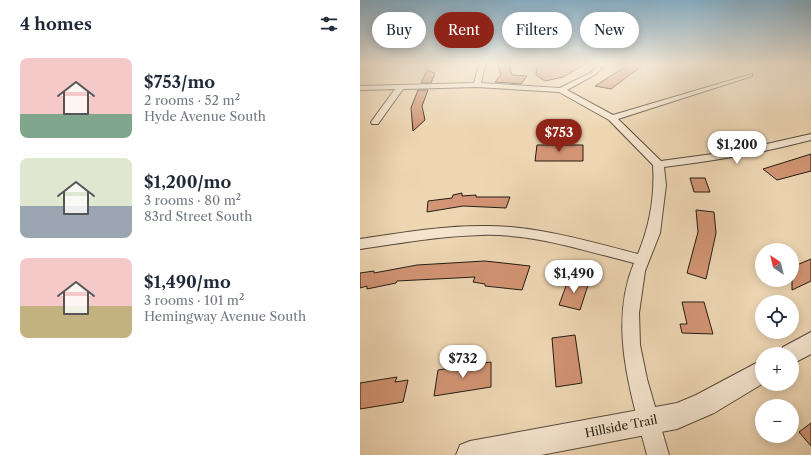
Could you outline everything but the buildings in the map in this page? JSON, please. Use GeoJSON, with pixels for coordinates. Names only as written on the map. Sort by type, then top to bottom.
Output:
{"type":"FeatureCollection","features":[{"type":"Feature","properties":{"kind":"street"},"geometry":{"type":"LineString","coordinates":[[360,88],[430,86]]}},
{"type":"Feature","properties":{"kind":"street"},"geometry":{"type":"LineString","coordinates":[[517,86],[561,90],[612,118],[636,140],[658,164],[660,186],[654,225],[638,271],[631,313],[631,345],[648,421],[658,455]]}},
{"type":"Feature","properties":{"kind":"street"},"geometry":{"type":"LineString","coordinates":[[561,90],[568,86]]}},
{"type":"Feature","properties":{"kind":"street"},"geometry":{"type":"LineString","coordinates":[[612,118],[714,86]]}},
{"type":"Feature","properties":{"kind":"street"},"geometry":{"type":"LineString","coordinates":[[375,122],[401,87]]}},
{"type":"Feature","properties":{"kind":"street"},"geometry":{"type":"LineString","coordinates":[[658,164],[706,159],[760,150],[811,137]]}},
{"type":"Feature","properties":{"kind":"street"},"geometry":{"type":"LineString","coordinates":[[360,244],[482,230],[512,232],[557,239],[642,260]]}},
{"type":"Feature","properties":{"kind":"street"},"geometry":{"type":"LineString","coordinates":[[799,349],[811,342]]}},
{"type":"Feature","properties":{"kind":"street","name":"Hillside Trail"},"geometry":{"type":"LineString","coordinates":[[470,455],[678,416],[705,404],[755,375]]}}]}
